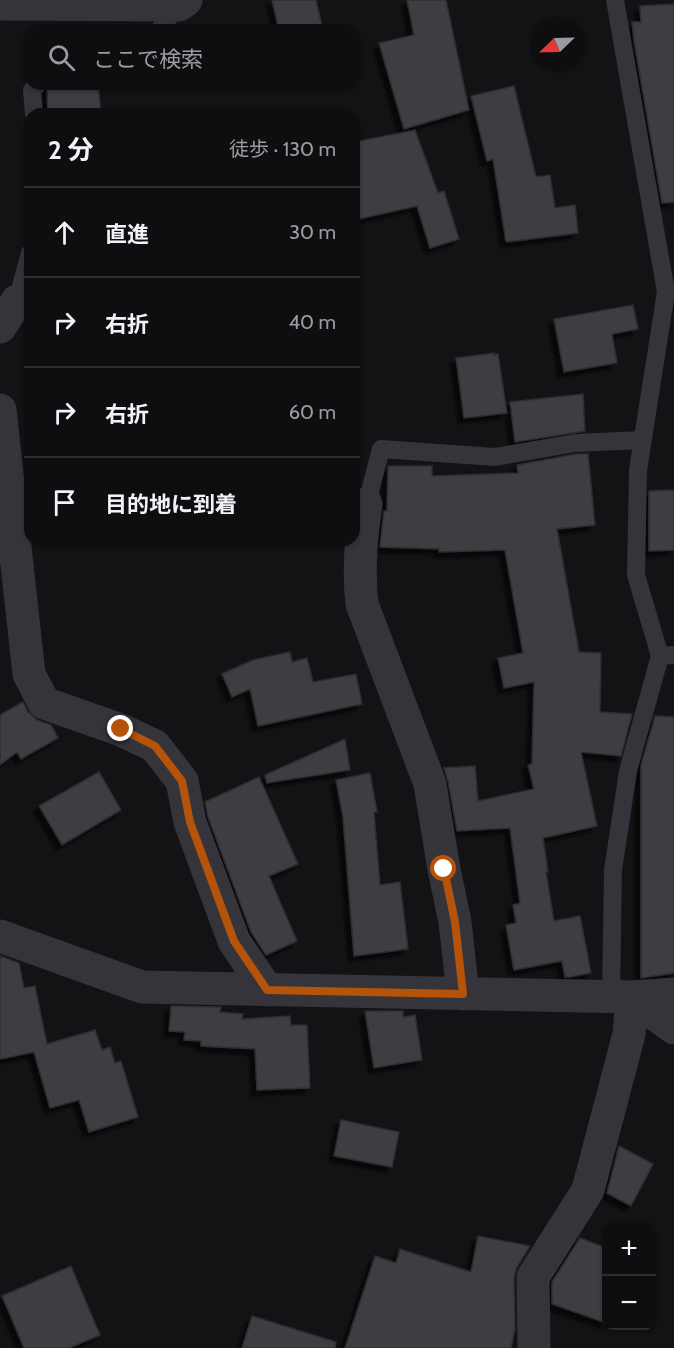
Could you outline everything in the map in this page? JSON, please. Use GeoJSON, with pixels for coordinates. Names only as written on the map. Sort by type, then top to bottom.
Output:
{"type":"FeatureCollection","features":[{"type":"Feature","properties":{"kind":"street"},"geometry":{"type":"LineString","coordinates":[[0,4],[182,2]]}},
{"type":"Feature","properties":{"kind":"street"},"geometry":{"type":"LineString","coordinates":[[0,410],[29,674],[44,703],[121,729],[155,746],[182,781],[190,822],[234,941],[267,990]]}},
{"type":"Feature","properties":{"kind":"street"},"geometry":{"type":"LineString","coordinates":[[365,508],[359,585],[362,604],[430,784],[455,922],[463,994]]}},
{"type":"Feature","properties":{"kind":"street"},"geometry":{"type":"LineString","coordinates":[[0,936],[142,987],[622,997],[674,994]]}},
{"type":"Feature","properties":{"kind":"street"},"geometry":{"type":"LineString","coordinates":[[622,997],[674,1028]]}},
{"type":"Feature","properties":{"kind":"street"},"geometry":{"type":"LineString","coordinates":[[534,1348],[533,1277],[588,1190],[629,1034],[622,997]]}},
{"type":"Feature","properties":{"kind":"lane"},"geometry":{"type":"LineString","coordinates":[[615,0],[670,293],[638,470],[636,575],[667,656],[628,771],[615,859],[622,997]]}},
{"type":"Feature","properties":{"kind":"lane"},"geometry":{"type":"LineString","coordinates":[[164,24],[182,2]]}},
{"type":"Feature","properties":{"kind":"lane"},"geometry":{"type":"LineString","coordinates":[[32,90],[34,108]]}},
{"type":"Feature","properties":{"kind":"lane"},"geometry":{"type":"LineString","coordinates":[[8,314],[24,270]]}},
{"type":"Feature","properties":{"kind":"lane"},"geometry":{"type":"LineString","coordinates":[[365,508],[381,449],[495,457],[575,443],[642,440]]}},
{"type":"Feature","properties":{"kind":"building"},"geometry":{"type":"Polygon","coordinates":[[[272,0],[316,0],[322,24],[278,24],[272,0]]]}},
{"type":"Feature","properties":{"kind":"building"},"geometry":{"type":"Polygon","coordinates":[[[407,0],[446,0],[469,110],[404,129],[379,43],[414,35],[407,0]]]}},
{"type":"Feature","properties":{"kind":"building"},"geometry":{"type":"Polygon","coordinates":[[[674,4],[674,202],[662,203],[632,22],[641,22],[640,6],[674,4]]]}},
{"type":"Feature","properties":{"kind":"building"},"geometry":{"type":"Polygon","coordinates":[[[514,86],[536,177],[550,175],[555,208],[575,205],[578,233],[506,242],[493,159],[487,161],[471,96],[514,86]]]}},
{"type":"Feature","properties":{"kind":"building"},"geometry":{"type":"Polygon","coordinates":[[[99,90],[100,108],[48,108],[47,91],[99,90]]]}},
{"type":"Feature","properties":{"kind":"building"},"geometry":{"type":"Polygon","coordinates":[[[415,130],[438,193],[444,191],[459,239],[430,248],[417,206],[360,219],[360,141],[415,130]]]}},
{"type":"Feature","properties":{"kind":"building"},"geometry":{"type":"Polygon","coordinates":[[[633,305],[638,329],[612,334],[617,363],[564,372],[554,319],[633,305]]]}},
{"type":"Feature","properties":{"kind":"building"},"geometry":{"type":"Polygon","coordinates":[[[494,353],[494,355],[498,354],[507,413],[464,418],[456,358],[494,353]]]}},
{"type":"Feature","properties":{"kind":"building"},"geometry":{"type":"Polygon","coordinates":[[[583,394],[585,431],[515,442],[510,402],[583,394]]]}},
{"type":"Feature","properties":{"kind":"building"},"geometry":{"type":"Polygon","coordinates":[[[576,454],[588,454],[595,525],[557,529],[579,652],[601,653],[600,712],[632,714],[621,756],[581,752],[597,826],[543,838],[554,921],[580,916],[591,973],[565,977],[562,961],[514,970],[506,925],[516,923],[513,905],[520,903],[510,828],[457,831],[444,768],[475,766],[478,801],[534,789],[528,765],[532,764],[534,682],[504,688],[498,658],[523,653],[505,550],[439,552],[439,549],[380,547],[384,511],[387,511],[388,466],[432,466],[432,476],[518,473],[517,465],[576,454]]]}},
{"type":"Feature","properties":{"kind":"building"},"geometry":{"type":"Polygon","coordinates":[[[674,490],[674,550],[649,551],[649,491],[674,490]]]}},
{"type":"Feature","properties":{"kind":"building"},"geometry":{"type":"Polygon","coordinates":[[[290,652],[292,662],[307,658],[313,682],[356,674],[362,704],[258,726],[250,689],[232,697],[222,674],[253,660],[290,652]]]}},
{"type":"Feature","properties":{"kind":"building"},"geometry":{"type":"Polygon","coordinates":[[[23,702],[28,712],[37,720],[51,725],[58,738],[21,759],[17,752],[0,765],[0,715],[23,702]]]}},
{"type":"Feature","properties":{"kind":"building"},"geometry":{"type":"Polygon","coordinates":[[[655,716],[674,717],[674,973],[641,978],[641,765],[655,716]]]}},
{"type":"Feature","properties":{"kind":"building"},"geometry":{"type":"Polygon","coordinates":[[[345,739],[350,770],[267,783],[265,775],[345,739]]]}},
{"type":"Feature","properties":{"kind":"building"},"geometry":{"type":"Polygon","coordinates":[[[99,772],[121,810],[62,845],[39,806],[99,772]]]}},
{"type":"Feature","properties":{"kind":"building"},"geometry":{"type":"Polygon","coordinates":[[[370,773],[377,812],[374,812],[380,885],[400,882],[408,949],[354,956],[343,817],[336,780],[370,773]]]}},
{"type":"Feature","properties":{"kind":"building"},"geometry":{"type":"Polygon","coordinates":[[[259,777],[298,864],[269,876],[297,941],[266,955],[251,932],[208,817],[205,802],[259,777]]]}},
{"type":"Feature","properties":{"kind":"building"},"geometry":{"type":"Polygon","coordinates":[[[0,956],[19,963],[24,988],[35,986],[47,1044],[95,1030],[102,1050],[110,1047],[115,1063],[121,1061],[138,1117],[89,1132],[79,1100],[50,1108],[34,1052],[0,1059],[0,956]]]}},
{"type":"Feature","properties":{"kind":"building"},"geometry":{"type":"Polygon","coordinates":[[[171,1006],[221,1007],[220,1012],[243,1014],[242,1019],[290,1016],[291,1025],[307,1025],[310,1088],[257,1090],[255,1049],[201,1046],[201,1041],[184,1040],[185,1032],[169,1031],[171,1006]]]}},
{"type":"Feature","properties":{"kind":"building"},"geometry":{"type":"Polygon","coordinates":[[[365,1011],[403,1011],[403,1017],[415,1015],[422,1060],[374,1068],[365,1011]]]}},
{"type":"Feature","properties":{"kind":"building"},"geometry":{"type":"Polygon","coordinates":[[[341,1120],[399,1132],[392,1167],[334,1156],[341,1120]]]}},
{"type":"Feature","properties":{"kind":"building"},"geometry":{"type":"Polygon","coordinates":[[[619,1146],[653,1164],[631,1206],[607,1193],[619,1146]]]}},
{"type":"Feature","properties":{"kind":"building"},"geometry":{"type":"Polygon","coordinates":[[[478,1236],[530,1246],[517,1267],[514,1277],[515,1329],[511,1348],[345,1348],[375,1256],[396,1263],[400,1249],[471,1272],[478,1236]]]}},
{"type":"Feature","properties":{"kind":"building"},"geometry":{"type":"Polygon","coordinates":[[[580,1238],[602,1246],[602,1322],[552,1304],[552,1282],[580,1238]]]}},
{"type":"Feature","properties":{"kind":"building"},"geometry":{"type":"Polygon","coordinates":[[[71,1266],[100,1335],[69,1348],[24,1348],[2,1296],[71,1266]]]}},
{"type":"Feature","properties":{"kind":"building"},"geometry":{"type":"Polygon","coordinates":[[[252,1316],[336,1342],[335,1348],[242,1348],[252,1316]]]}},
{"type":"Feature","properties":{"kind":"route"},"geometry":{"type":"LineString","coordinates":[[121,729],[155,746],[182,781],[190,822],[234,941],[267,990],[463,994],[455,922],[444,869]]}}]}
